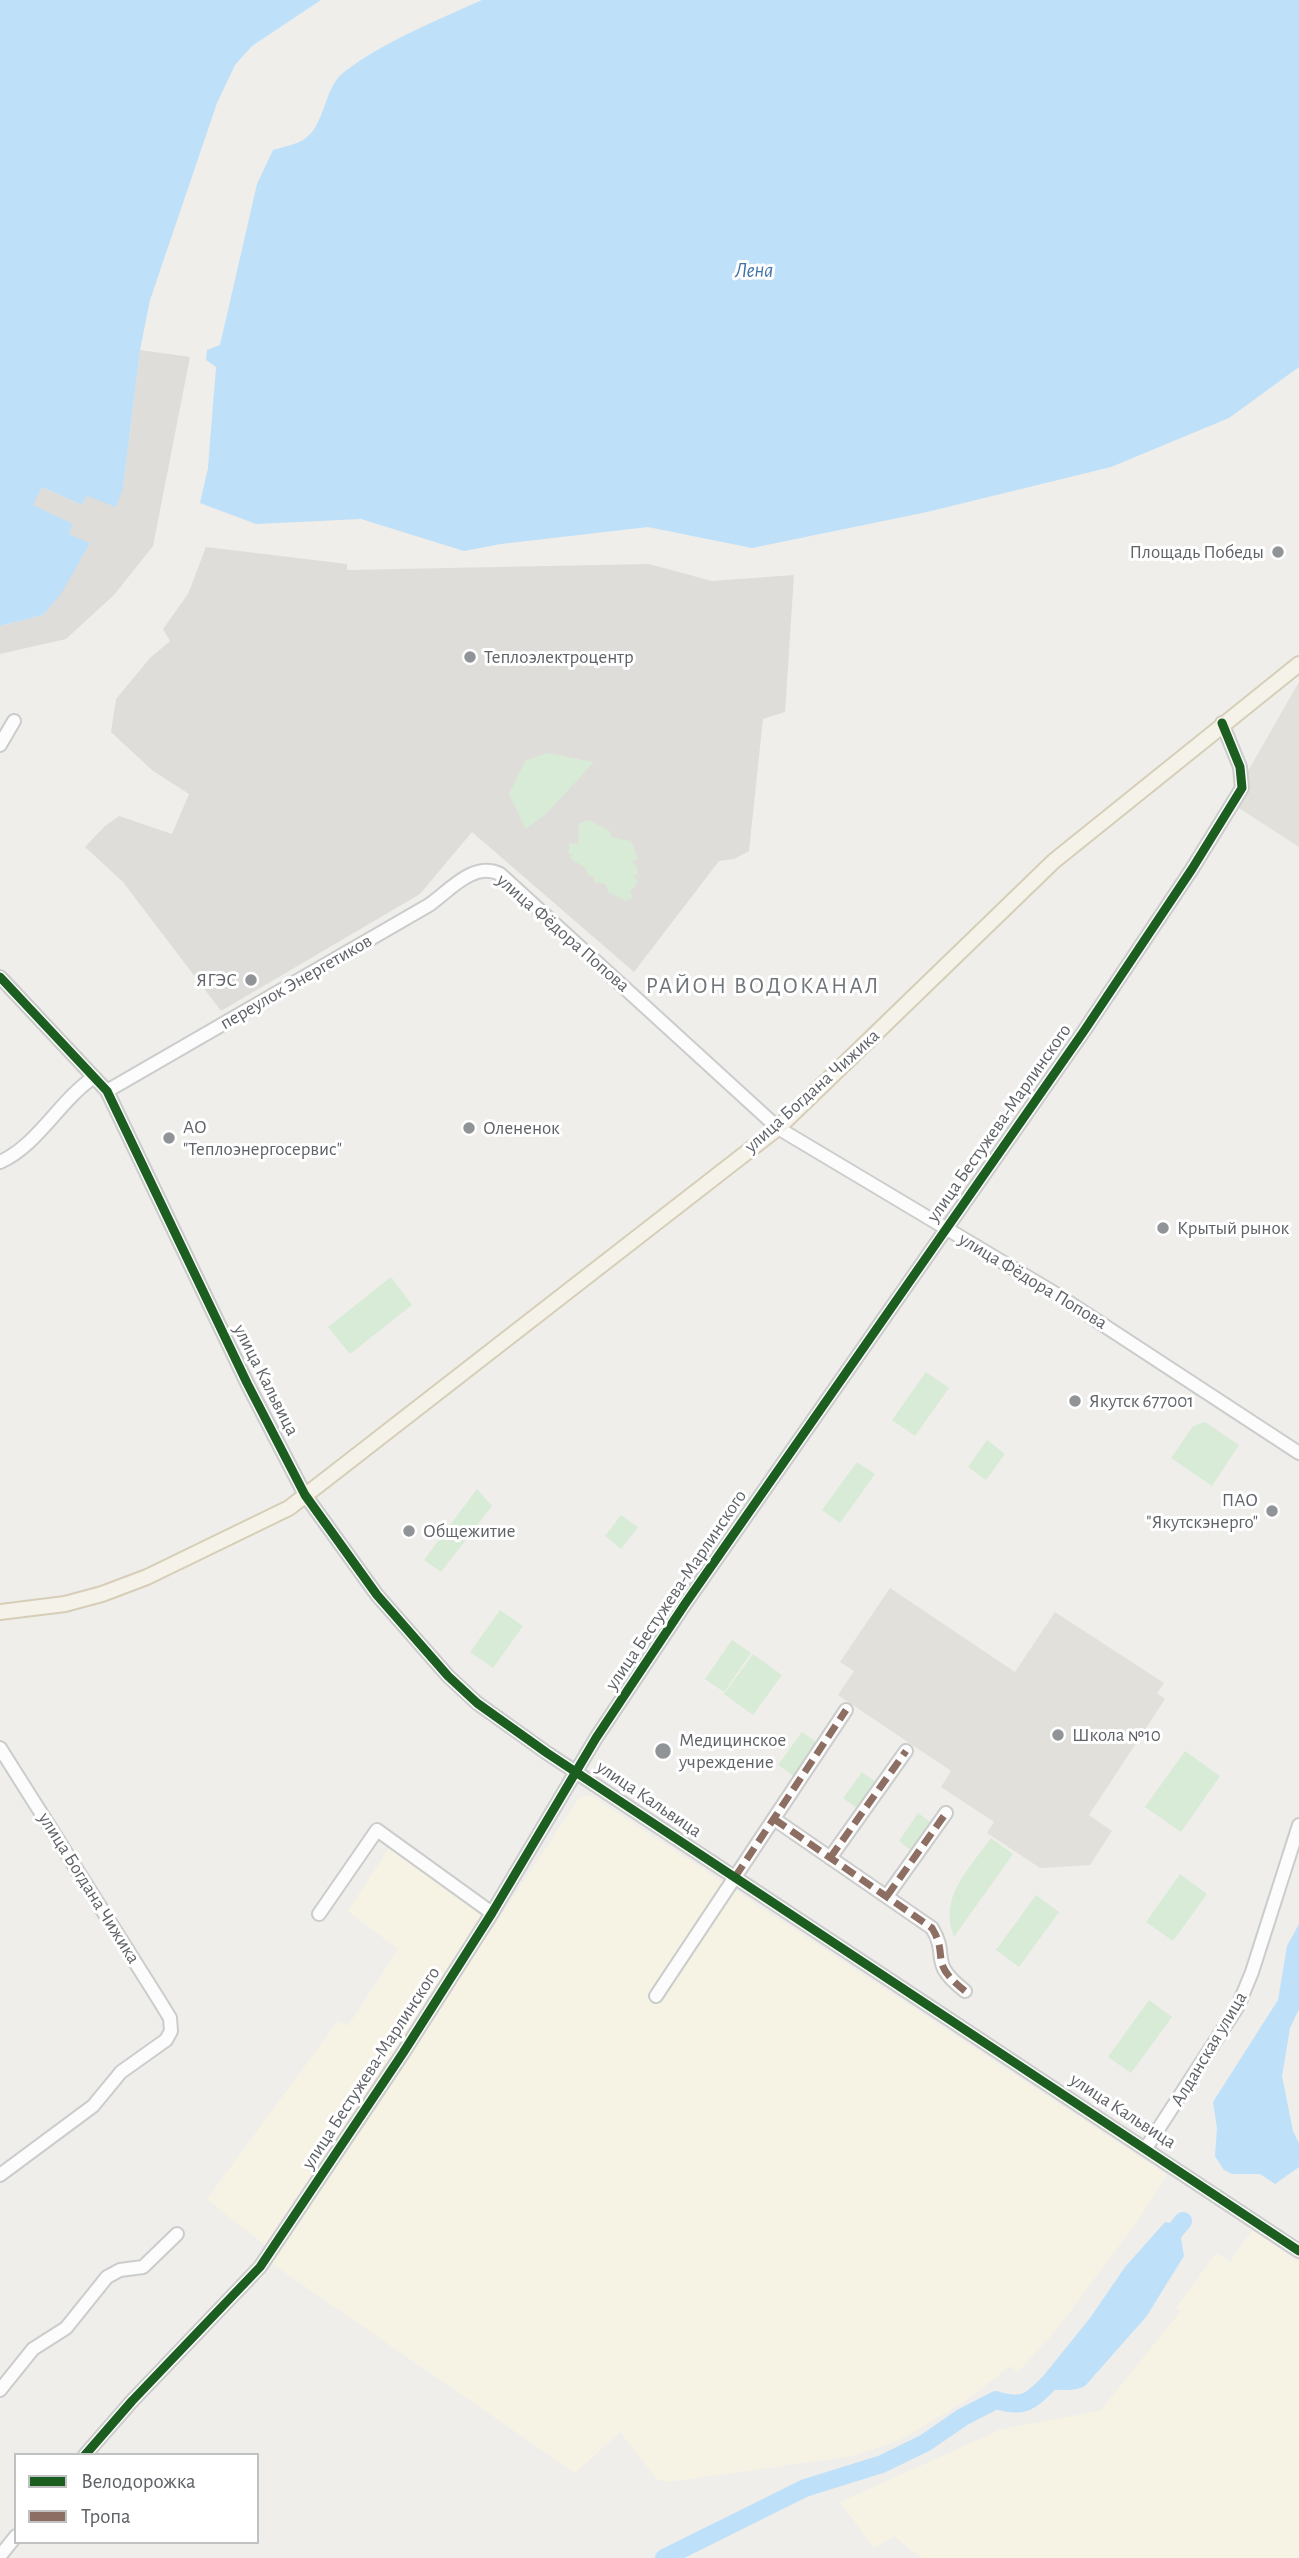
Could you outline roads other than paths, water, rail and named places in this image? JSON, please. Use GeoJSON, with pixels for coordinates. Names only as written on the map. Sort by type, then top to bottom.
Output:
{"type":"FeatureCollection","features":[{"type":"Feature","properties":{"kind":"main road","name":"улица Богдана Чижика"},"geometry":{"type":"LineString","coordinates":[[0,1612],[65,1604],[124,1586],[289,1508],[778,1128],[1054,861],[1222,723],[1299,664]]}},
{"type":"Feature","properties":{"kind":"street"},"geometry":{"type":"LineString","coordinates":[[0,745],[14,721]]}},
{"type":"Feature","properties":{"kind":"street","name":"улица Бестужева-Марлинского"},"geometry":{"type":"LineString","coordinates":[[87,2453],[132,2401],[260,2267],[492,1913],[576,1772],[685,1604],[1084,1031],[1237,799],[1242,788],[1240,766],[1222,723]]}},
{"type":"Feature","properties":{"kind":"street","name":"улица Фёдора Попова"},"geometry":{"type":"LineString","coordinates":[[481,869],[500,874],[778,1128],[1129,1340],[1299,1452]]}},
{"type":"Feature","properties":{"kind":"street","name":"переулок Энергетиков"},"geometry":{"type":"LineString","coordinates":[[107,1091],[429,905],[481,869]]}},
{"type":"Feature","properties":{"kind":"street","name":"улица Кальвица"},"geometry":{"type":"LineString","coordinates":[[0,977],[107,1091],[241,1372],[305,1495],[377,1595],[448,1676],[477,1703],[576,1772],[1299,2251]]}},
{"type":"Feature","properties":{"kind":"street"},"geometry":{"type":"LineString","coordinates":[[0,1162],[16,1154],[69,1096],[94,1077]]}},
{"type":"Feature","properties":{"kind":"street"},"geometry":{"type":"LineString","coordinates":[[656,1996],[846,1710]]}},
{"type":"Feature","properties":{"kind":"street","name":"улица Богдана Чижика"},"geometry":{"type":"LineString","coordinates":[[0,1748],[170,2018],[170,2031],[166,2040],[121,2072],[93,2106],[0,2175]]}},
{"type":"Feature","properties":{"kind":"street"},"geometry":{"type":"LineString","coordinates":[[830,1858],[906,1751]]}},
{"type":"Feature","properties":{"kind":"street"},"geometry":{"type":"LineString","coordinates":[[887,1896],[946,1813]]}},
{"type":"Feature","properties":{"kind":"street"},"geometry":{"type":"LineString","coordinates":[[774,1819],[932,1928],[936,1935],[942,1970],[965,1991]]}},
{"type":"Feature","properties":{"kind":"street","name":"Алданская улица"},"geometry":{"type":"LineString","coordinates":[[1146,2148],[1238,2006],[1252,1972],[1299,1825]]}},
{"type":"Feature","properties":{"kind":"street"},"geometry":{"type":"LineString","coordinates":[[319,1914],[377,1830],[492,1913]]}},
{"type":"Feature","properties":{"kind":"street"},"geometry":{"type":"LineString","coordinates":[[0,2390],[33,2349],[66,2328],[107,2277],[120,2270],[143,2267],[177,2234]]}},
{"type":"Feature","properties":{"kind":"street"},"geometry":{"type":"LineString","coordinates":[[0,2556],[14,2538]]}},
{"type":"Feature","properties":{"kind":"water"},"geometry":{"type":"Polygon","coordinates":[[[0,0],[321,0],[252,46],[235,65],[217,103],[150,300],[140,350],[123,488],[116,507],[87,496],[82,505],[42,487],[33,505],[73,524],[69,534],[90,543],[61,594],[43,615],[0,626],[0,0]]]}},
{"type":"Feature","properties":{"kind":"water","name":"Лена"},"geometry":{"type":"Polygon","coordinates":[[[482,0],[1299,0],[1299,367],[1229,418],[1111,467],[927,512],[752,548],[648,527],[501,544],[464,551],[361,519],[256,524],[200,503],[208,468],[216,367],[206,360],[207,350],[220,345],[257,184],[273,150],[300,142],[311,134],[321,117],[332,87],[344,72],[394,41],[482,0]]]}},
{"type":"Feature","properties":{"kind":"water"},"geometry":{"type":"Polygon","coordinates":[[[1299,1924],[1299,2009],[1290,2028],[1282,2076],[1293,2131],[1299,2143],[1299,2167],[1275,2184],[1260,2174],[1232,2174],[1224,2170],[1215,2156],[1217,2128],[1213,2102],[1278,2000],[1287,1946],[1299,1924]]]}},
{"type":"Feature","properties":{"kind":"water"},"geometry":{"type":"Polygon","coordinates":[[[1165,2222],[1183,2226],[1181,2238],[1184,2256],[1146,2317],[1085,2386],[1072,2390],[1050,2391],[1035,2398],[1032,2390],[1090,2318],[1125,2267],[1165,2222]]]}},
{"type":"Feature","properties":{"kind":"waterway"},"geometry":{"type":"LineString","coordinates":[[1164,2244],[1183,2221]]}},
{"type":"Feature","properties":{"kind":"waterway"},"geometry":{"type":"LineString","coordinates":[[664,2558],[805,2488],[882,2464],[925,2443],[963,2417],[996,2400],[1014,2404],[1027,2401],[1051,2381]]}},
{"type":"Feature","properties":{"kind":"place","name":"Площадь Победы"},"geometry":{"type":"Point","coordinates":[1278,552]}},
{"type":"Feature","properties":{"kind":"place","name":"Теплоэлектроцентр"},"geometry":{"type":"Point","coordinates":[470,657]}},
{"type":"Feature","properties":{"kind":"place","name":"ЯГЭС"},"geometry":{"type":"Point","coordinates":[251,980]}},
{"type":"Feature","properties":{"kind":"place","name":"Олененок"},"geometry":{"type":"Point","coordinates":[469,1128]}},
{"type":"Feature","properties":{"kind":"place","name":"АО \"Теплоэнергосервис\""},"geometry":{"type":"Point","coordinates":[169,1138]}},
{"type":"Feature","properties":{"kind":"place","name":"Крытый рынок"},"geometry":{"type":"Point","coordinates":[1163,1228]}},
{"type":"Feature","properties":{"kind":"place","name":"Якутск 677001"},"geometry":{"type":"Point","coordinates":[1075,1401]}},
{"type":"Feature","properties":{"kind":"place","name":"ПАО \"Якутскэнерго\""},"geometry":{"type":"Point","coordinates":[1272,1511]}},
{"type":"Feature","properties":{"kind":"place","name":"Общежитие"},"geometry":{"type":"Point","coordinates":[409,1531]}},
{"type":"Feature","properties":{"kind":"place","name":"Школа №10"},"geometry":{"type":"Point","coordinates":[1058,1735]}},
{"type":"Feature","properties":{"kind":"place","name":"Медицинское учреждение"},"geometry":{"type":"Point","coordinates":[663,1751]}},
{"type":"Feature","properties":{"kind":"district","name":"РАЙОН ВОДОКАНАЛ"},"geometry":{"type":"Point","coordinates":[763,986]}}]}
